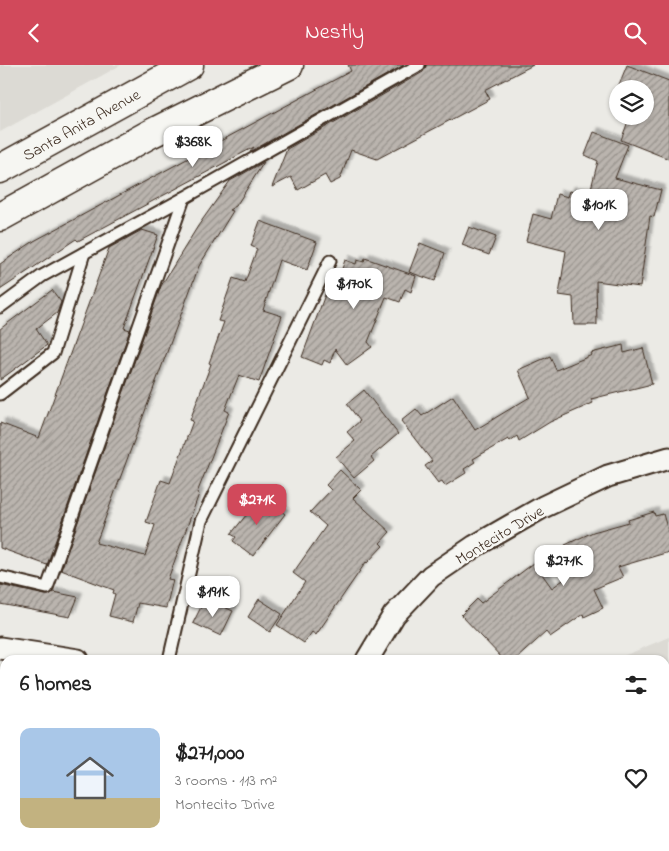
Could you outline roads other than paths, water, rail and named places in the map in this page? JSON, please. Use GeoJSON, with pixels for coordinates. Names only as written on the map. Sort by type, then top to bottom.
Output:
{"type":"FeatureCollection","features":[{"type":"Feature","properties":{"kind":"main road","name":"Santa Anita Avenue"},"geometry":{"type":"LineString","coordinates":[[0,169],[189,65]]}},
{"type":"Feature","properties":{"kind":"main road"},"geometry":{"type":"LineString","coordinates":[[0,217],[150,134],[288,65]]}},
{"type":"Feature","properties":{"kind":"street","name":"Montecito Drive"},"geometry":{"type":"LineString","coordinates":[[370,655],[394,615],[425,582],[475,546],[543,507],[608,476],[669,458]]}},
{"type":"Feature","properties":{"kind":"street"},"geometry":{"type":"LineString","coordinates":[[0,649],[43,655]]}},
{"type":"Feature","properties":{"kind":"lane"},"geometry":{"type":"LineString","coordinates":[[0,307],[42,276],[418,65]]}},
{"type":"Feature","properties":{"kind":"lane"},"geometry":{"type":"LineString","coordinates":[[0,577],[47,587],[184,198]]}},
{"type":"Feature","properties":{"kind":"lane"},"geometry":{"type":"LineString","coordinates":[[0,394],[53,353],[84,253]]}},
{"type":"Feature","properties":{"kind":"lane"},"geometry":{"type":"LineString","coordinates":[[170,655],[201,521],[330,261]]}}]}
